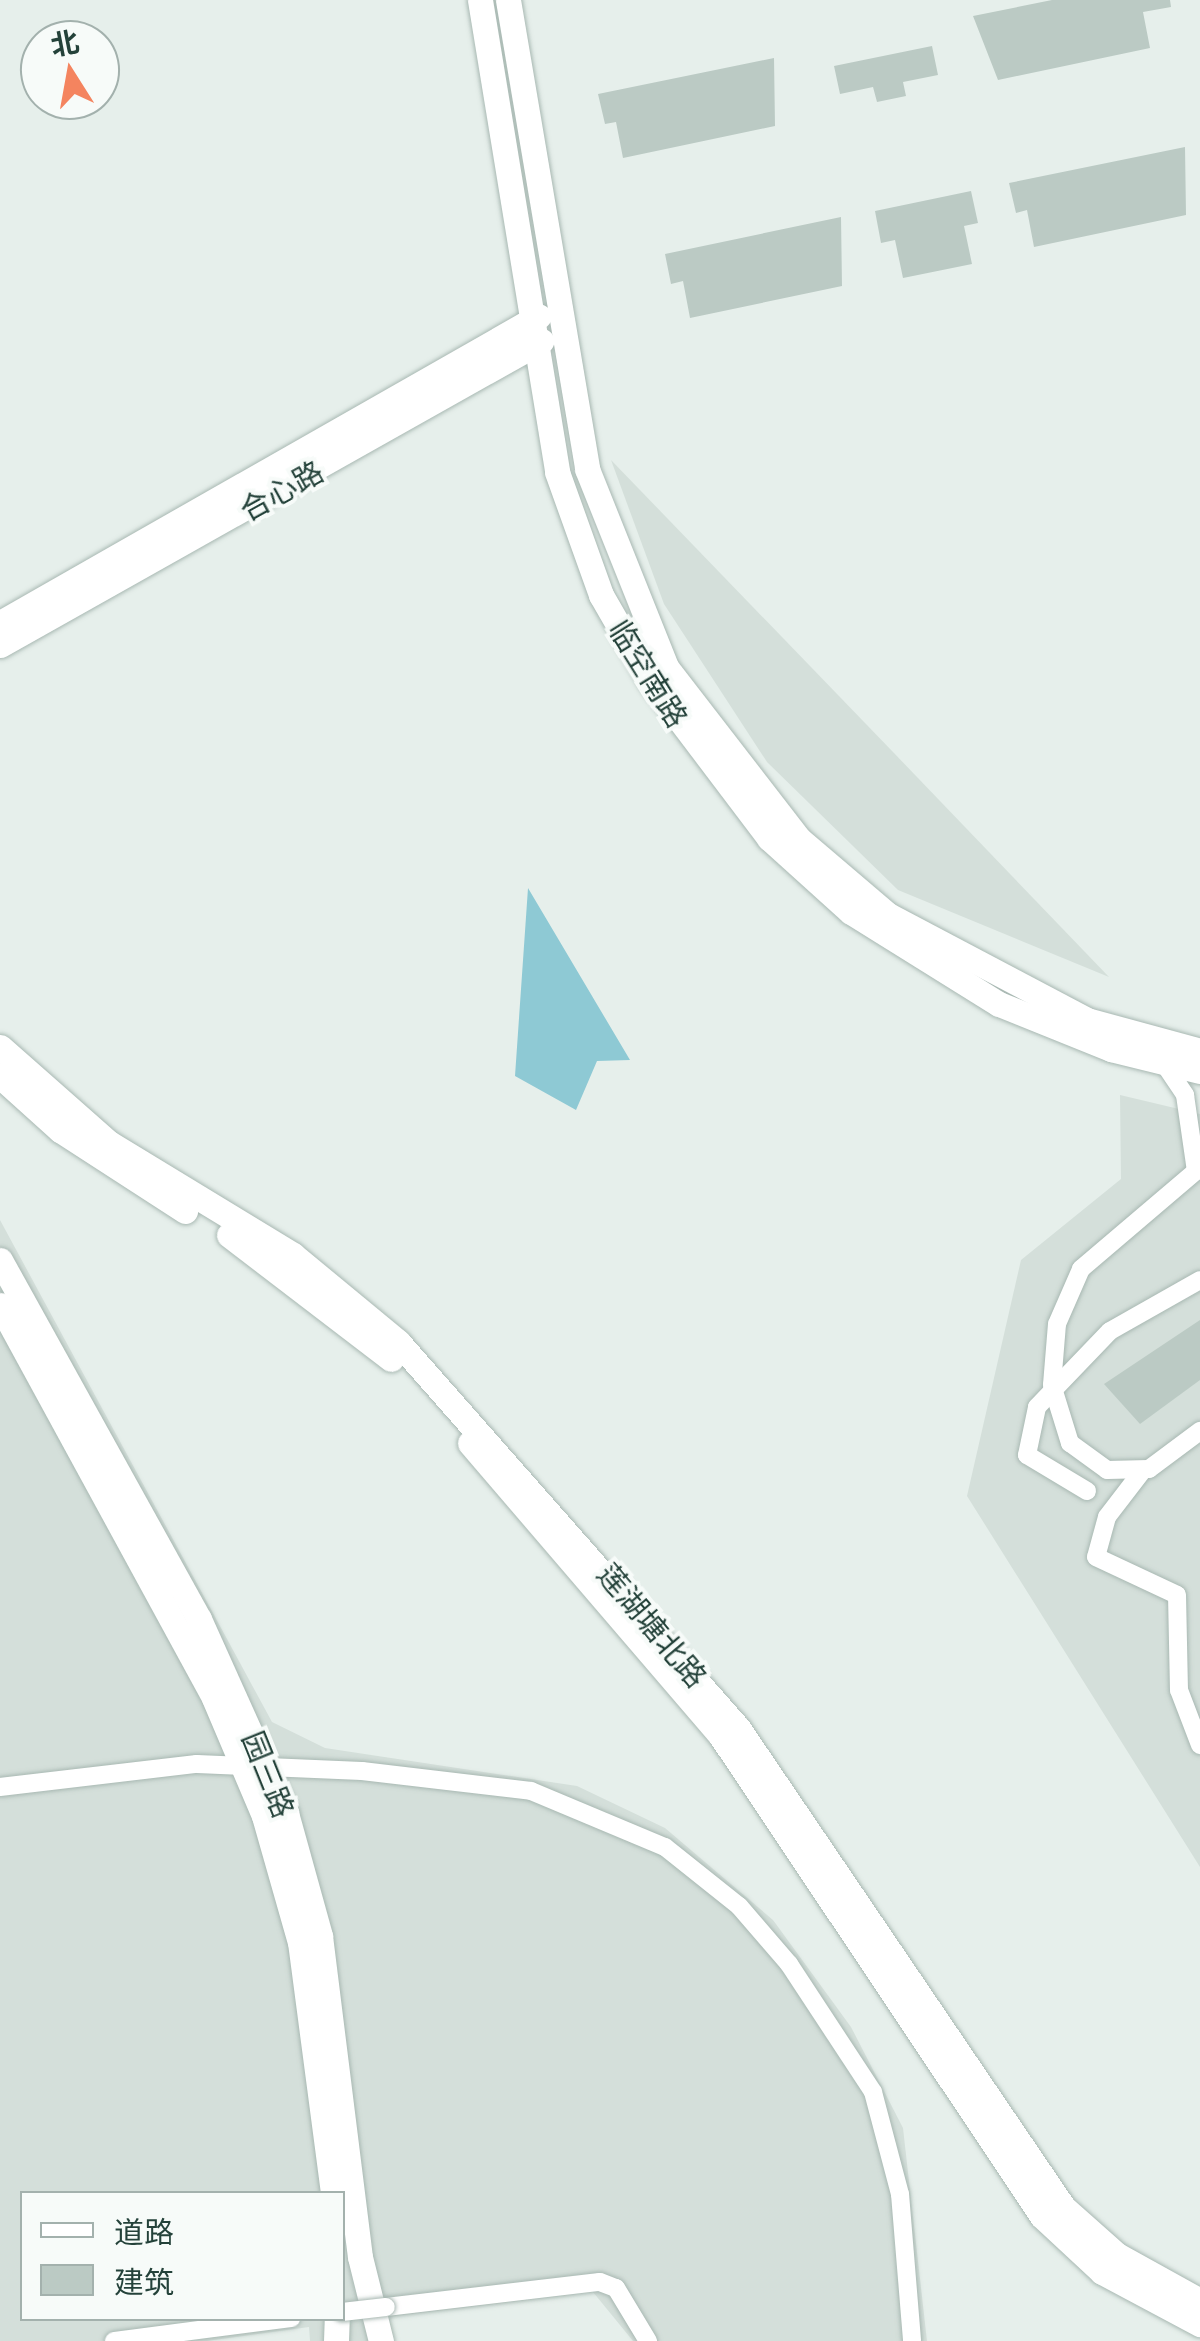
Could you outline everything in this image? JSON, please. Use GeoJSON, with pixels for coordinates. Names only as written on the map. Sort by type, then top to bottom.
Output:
{"type":"FeatureCollection","features":[{"type":"Feature","properties":{"kind":"main road","name":"临空南路"},"geometry":{"type":"LineString","coordinates":[[480,0],[529,335],[557,472],[601,595],[697,749],[770,838],[851,912],[950,978],[1056,1028],[1200,1071]]}},
{"type":"Feature","properties":{"kind":"main road","name":"临空南路"},"geometry":{"type":"LineString","coordinates":[[508,0],[556,320],[587,470],[637,605],[666,668],[787,826],[942,950],[1087,1020],[1200,1051]]}},
{"type":"Feature","properties":{"kind":"main road","name":"合心路"},"geometry":{"type":"LineString","coordinates":[[0,623],[556,320]]}},
{"type":"Feature","properties":{"kind":"main road","name":"合心路"},"geometry":{"type":"LineString","coordinates":[[0,645],[529,335]]}},
{"type":"Feature","properties":{"kind":"main road","name":"莲湖塘北路"},"geometry":{"type":"LineString","coordinates":[[0,1047],[109,1143],[293,1255],[411,1356],[738,1728],[1063,2207],[1118,2254],[1200,2301]]}},
{"type":"Feature","properties":{"kind":"main road","name":"莲湖塘北路"},"geometry":{"type":"LineString","coordinates":[[0,1076],[105,1162],[288,1272],[436,1406],[721,1736],[1042,2216],[1102,2272],[1200,2324]]}},
{"type":"Feature","properties":{"kind":"main road","name":"园三路"},"geometry":{"type":"LineString","coordinates":[[0,1260],[199,1619],[320,1936],[360,2257],[382,2341]]}},
{"type":"Feature","properties":{"kind":"main road","name":"园三路"},"geometry":{"type":"LineString","coordinates":[[0,1305],[255,1763],[300,1942],[333,2191]]}},
{"type":"Feature","properties":{"kind":"street"},"geometry":{"type":"LineString","coordinates":[[1087,1490],[1027,1455],[1037,1406],[1081,1268],[1193,1178],[1198,1138],[1180,1082],[1162,1062]]}},
{"type":"Feature","properties":{"kind":"street"},"geometry":{"type":"LineString","coordinates":[[1037,1406],[1132,1314],[1200,1280]]}},
{"type":"Feature","properties":{"kind":"street"},"geometry":{"type":"LineString","coordinates":[[1052,1361],[1053,1388],[1078,1453],[1107,1470],[1143,1470]]}},
{"type":"Feature","properties":{"kind":"street"},"geometry":{"type":"LineString","coordinates":[[1200,1427],[1143,1470],[1107,1516],[1096,1557],[1177,1595],[1179,1690],[1200,1745]]}},
{"type":"Feature","properties":{"kind":"street"},"geometry":{"type":"LineString","coordinates":[[0,1787],[255,1763],[489,1785],[577,1805],[665,1847],[739,1906],[873,2092],[900,2194],[912,2341]]}},
{"type":"Feature","properties":{"kind":"street"},"geometry":{"type":"LineString","coordinates":[[345,2312],[600,2282],[616,2288],[648,2341]]}},
{"type":"Feature","properties":{"kind":"street"},"geometry":{"type":"LineString","coordinates":[[114,2341],[269,2321]]}},
{"type":"Feature","properties":{"kind":"shaded area"},"geometry":{"type":"Polygon","coordinates":[[[611,460],[1109,977],[898,890],[767,762],[664,604],[611,460]]]}},
{"type":"Feature","properties":{"kind":"shaded area"},"geometry":{"type":"Polygon","coordinates":[[[1120,1095],[1200,1114],[1200,1867],[967,1496],[1021,1260],[1121,1179],[1120,1095]]]}},
{"type":"Feature","properties":{"kind":"shaded area"},"geometry":{"type":"Polygon","coordinates":[[[0,1220],[272,1722],[325,1748],[577,1786],[665,1828],[773,1920],[851,2027],[903,2128],[927,2341],[633,2341],[593,2292],[387,2317],[392,2341],[310,2341],[309,2327],[207,2341],[0,2341],[0,1220]]]}},
{"type":"Feature","properties":{"kind":"water"},"geometry":{"type":"Polygon","coordinates":[[[528,888],[630,1060],[597,1061],[576,1110],[515,1076],[528,888]]]}},
{"type":"Feature","properties":{"kind":"building"},"geometry":{"type":"Polygon","coordinates":[[[1052,0],[1170,0],[1171,7],[1143,12],[1150,48],[998,80],[973,16],[1052,0]]]}},
{"type":"Feature","properties":{"kind":"building"},"geometry":{"type":"Polygon","coordinates":[[[932,46],[938,75],[903,82],[906,96],[877,102],[873,87],[840,94],[834,66],[932,46]]]}},
{"type":"Feature","properties":{"kind":"building"},"geometry":{"type":"Polygon","coordinates":[[[774,58],[775,126],[623,158],[616,122],[605,124],[598,94],[774,58]]]}},
{"type":"Feature","properties":{"kind":"building"},"geometry":{"type":"Polygon","coordinates":[[[1185,147],[1186,215],[1034,247],[1027,210],[1016,213],[1009,183],[1185,147]]]}},
{"type":"Feature","properties":{"kind":"building"},"geometry":{"type":"Polygon","coordinates":[[[971,191],[978,223],[964,226],[972,264],[903,278],[895,240],[881,243],[875,211],[971,191]]]}},
{"type":"Feature","properties":{"kind":"building"},"geometry":{"type":"Polygon","coordinates":[[[841,217],[842,286],[690,318],[683,281],[671,284],[665,254],[841,217]]]}},
{"type":"Feature","properties":{"kind":"building"},"geometry":{"type":"Polygon","coordinates":[[[1200,1320],[1200,1380],[1140,1424],[1104,1384],[1200,1320]]]}}]}
